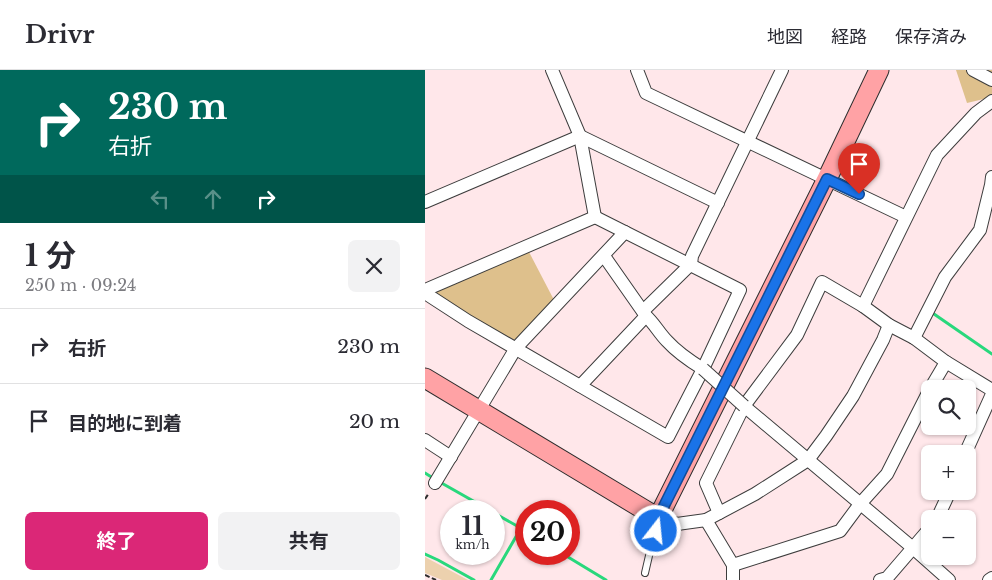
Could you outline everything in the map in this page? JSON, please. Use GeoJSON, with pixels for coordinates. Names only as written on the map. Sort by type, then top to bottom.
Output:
{"type":"FeatureCollection","features":[{"type":"Feature","properties":{"kind":"street"},"geometry":{"type":"LineString","coordinates":[[552,70],[580,136],[595,217]]}},
{"type":"Feature","properties":{"kind":"street"},"geometry":{"type":"LineString","coordinates":[[637,70],[647,92],[906,217]]}},
{"type":"Feature","properties":{"kind":"street"},"geometry":{"type":"LineString","coordinates":[[658,518],[827,179],[879,70]]}},
{"type":"Feature","properties":{"kind":"street"},"geometry":{"type":"LineString","coordinates":[[973,70],[992,80]]}},
{"type":"Feature","properties":{"kind":"street"},"geometry":{"type":"LineString","coordinates":[[581,386],[691,264],[693,256],[781,71]]}},
{"type":"Feature","properties":{"kind":"street"},"geometry":{"type":"LineString","coordinates":[[863,306],[937,155],[976,113],[992,102]]}},
{"type":"Feature","properties":{"kind":"street"},"geometry":{"type":"LineString","coordinates":[[425,202],[580,136],[718,203]]}},
{"type":"Feature","properties":{"kind":"street"},"geometry":{"type":"LineString","coordinates":[[914,338],[945,277],[980,230],[992,177]]}},
{"type":"Feature","properties":{"kind":"street"},"geometry":{"type":"LineString","coordinates":[[425,292],[468,321],[668,437],[703,369],[740,290],[595,217]]}},
{"type":"Feature","properties":{"kind":"street"},"geometry":{"type":"LineString","coordinates":[[425,292],[595,217]]}},
{"type":"Feature","properties":{"kind":"street"},"geometry":{"type":"LineString","coordinates":[[437,480],[516,348],[625,232]]}},
{"type":"Feature","properties":{"kind":"street"},"geometry":{"type":"LineString","coordinates":[[604,256],[667,341],[703,369],[949,580]]}},
{"type":"Feature","properties":{"kind":"street"},"geometry":{"type":"LineString","coordinates":[[719,513],[706,483],[744,406],[797,335],[822,282],[863,306],[889,325],[914,338],[946,362],[992,390]]}},
{"type":"Feature","properties":{"kind":"street"},"geometry":{"type":"LineString","coordinates":[[425,378],[658,518],[677,524],[706,520],[755,494],[808,460],[853,396],[889,325]]}},
{"type":"Feature","properties":{"kind":"street"},"geometry":{"type":"LineString","coordinates":[[733,565],[840,531],[860,504],[887,474],[930,389],[946,362]]}},
{"type":"Feature","properties":{"kind":"street"},"geometry":{"type":"LineString","coordinates":[[969,445],[992,394]]}},
{"type":"Feature","properties":{"kind":"street"},"geometry":{"type":"LineString","coordinates":[[425,440],[451,457]]}},
{"type":"Feature","properties":{"kind":"street"},"geometry":{"type":"LineString","coordinates":[[706,520],[733,565],[733,580]]}},
{"type":"Feature","properties":{"kind":"street"},"geometry":{"type":"LineString","coordinates":[[880,580],[887,578],[921,539]]}},
{"type":"Feature","properties":{"kind":"lane"},"geometry":{"type":"LineString","coordinates":[[645,573],[658,518]]}},
{"type":"Feature","properties":{"kind":"path"},"geometry":{"type":"LineString","coordinates":[[425,575],[436,580]]}},
{"type":"Feature","properties":{"kind":"shaded area"},"geometry":{"type":"Polygon","coordinates":[[[956,70],[992,70],[992,97],[967,103],[956,70]]]}},
{"type":"Feature","properties":{"kind":"shaded area"},"geometry":{"type":"Polygon","coordinates":[[[529,252],[554,300],[518,339],[511,340],[437,296],[437,290],[529,252]]]}},
{"type":"Feature","properties":{"kind":"shaded area"},"geometry":{"type":"Polygon","coordinates":[[[425,557],[468,580],[442,580],[425,573],[425,557]]]}},
{"type":"Feature","properties":{"kind":"waterway"},"geometry":{"type":"LineString","coordinates":[[934,314],[992,354]]}},
{"type":"Feature","properties":{"kind":"waterway"},"geometry":{"type":"LineString","coordinates":[[425,473],[433,478]]}},
{"type":"Feature","properties":{"kind":"waterway"},"geometry":{"type":"LineString","coordinates":[[438,481],[472,500]]}},
{"type":"Feature","properties":{"kind":"waterway"},"geometry":{"type":"LineString","coordinates":[[505,519],[515,525]]}},
{"type":"Feature","properties":{"kind":"waterway"},"geometry":{"type":"LineString","coordinates":[[491,580],[515,538]]}},
{"type":"Feature","properties":{"kind":"waterway"},"geometry":{"type":"LineString","coordinates":[[425,554],[474,580]]}},
{"type":"Feature","properties":{"kind":"waterway"},"geometry":{"type":"LineString","coordinates":[[580,564],[606,580]]}},
{"type":"Feature","properties":{"kind":"route"},"geometry":{"type":"LineString","coordinates":[[656,531],[658,518],[827,179],[859,194]]}}]}
